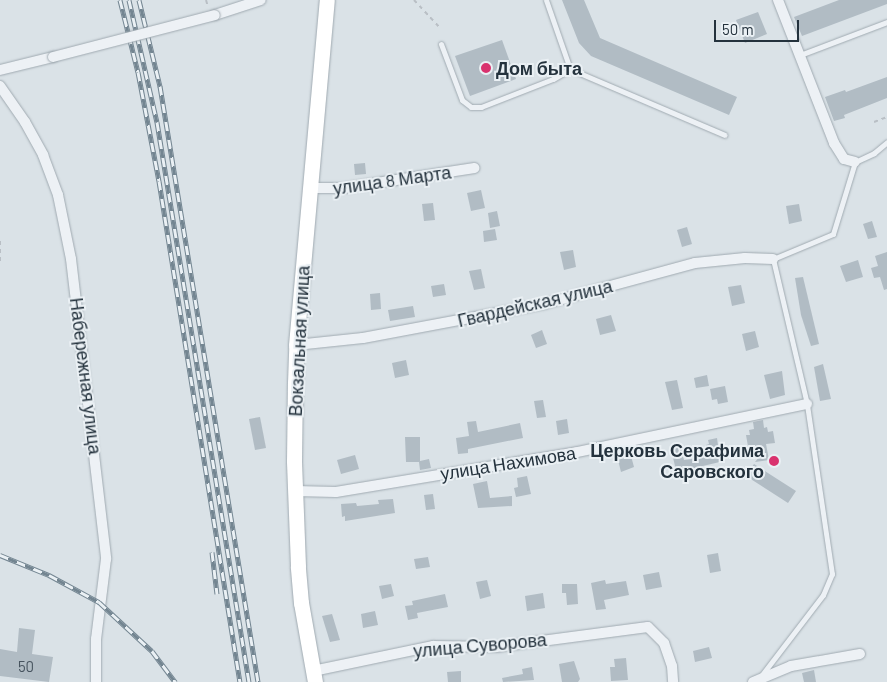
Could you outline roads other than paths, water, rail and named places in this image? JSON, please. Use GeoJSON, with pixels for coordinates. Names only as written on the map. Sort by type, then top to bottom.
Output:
{"type":"FeatureCollection","features":[{"type":"Feature","properties":{"kind":"main road","name":"Вокзальная улица"},"geometry":{"type":"LineString","coordinates":[[314,676],[301,603],[295,492],[296,345],[327,0]]}},
{"type":"Feature","properties":{"kind":"street"},"geometry":{"type":"LineString","coordinates":[[0,70],[211,11],[261,0]]}},
{"type":"Feature","properties":{"kind":"street"},"geometry":{"type":"LineString","coordinates":[[778,0],[834,143],[844,159],[855,162]]}},
{"type":"Feature","properties":{"kind":"street","name":"Набережная улица"},"geometry":{"type":"LineString","coordinates":[[0,86],[25,122],[43,155],[58,195],[71,259],[106,559],[96,639],[96,682]]}},
{"type":"Feature","properties":{"kind":"street","name":"улица 8 Марта"},"geometry":{"type":"LineString","coordinates":[[310,188],[344,188],[474,168]]}},
{"type":"Feature","properties":{"kind":"street","name":"Гвардейская улица"},"geometry":{"type":"LineString","coordinates":[[296,345],[363,338],[544,304],[695,263],[745,258],[773,259]]}},
{"type":"Feature","properties":{"kind":"street","name":"улица Нахимова"},"geometry":{"type":"LineString","coordinates":[[295,492],[336,492],[577,452],[807,404]]}},
{"type":"Feature","properties":{"kind":"street","name":"улица Суворова"},"geometry":{"type":"LineString","coordinates":[[314,676],[433,646],[496,646],[648,627],[664,642],[672,666],[673,682]]}},
{"type":"Feature","properties":{"kind":"street"},"geometry":{"type":"LineString","coordinates":[[756,680],[791,666],[860,654]]}},
{"type":"Feature","properties":{"kind":"lane"},"geometry":{"type":"LineString","coordinates":[[546,0],[570,69],[725,135]]}},
{"type":"Feature","properties":{"kind":"lane"},"geometry":{"type":"LineString","coordinates":[[800,55],[887,22]]}},
{"type":"Feature","properties":{"kind":"lane"},"geometry":{"type":"LineString","coordinates":[[441,44],[462,100],[471,107],[481,107],[553,79],[570,69]]}},
{"type":"Feature","properties":{"kind":"lane"},"geometry":{"type":"LineString","coordinates":[[756,680],[823,595],[832,574],[807,404],[773,259],[833,234],[855,162],[874,152],[887,142]]}},
{"type":"Feature","properties":{"kind":"railway"},"geometry":{"type":"LineString","coordinates":[[120,0],[138,72],[159,181],[240,682]]}},
{"type":"Feature","properties":{"kind":"railway"},"geometry":{"type":"LineString","coordinates":[[129,0],[157,122],[249,682]]}},
{"type":"Feature","properties":{"kind":"railway"},"geometry":{"type":"LineString","coordinates":[[139,0],[160,86],[258,682]]}},
{"type":"Feature","properties":{"kind":"railway"},"geometry":{"type":"LineString","coordinates":[[212,552],[217,594]]}},
{"type":"Feature","properties":{"kind":"railway"},"geometry":{"type":"LineString","coordinates":[[0,555],[49,575],[99,602],[152,651],[175,682]]}},
{"type":"Feature","properties":{"kind":"place","name":"Дом быта"},"geometry":{"type":"Point","coordinates":[486,68]}},
{"type":"Feature","properties":{"kind":"place","name":"Церковь Серафима Саровского"},"geometry":{"type":"Point","coordinates":[774,461]}}]}
